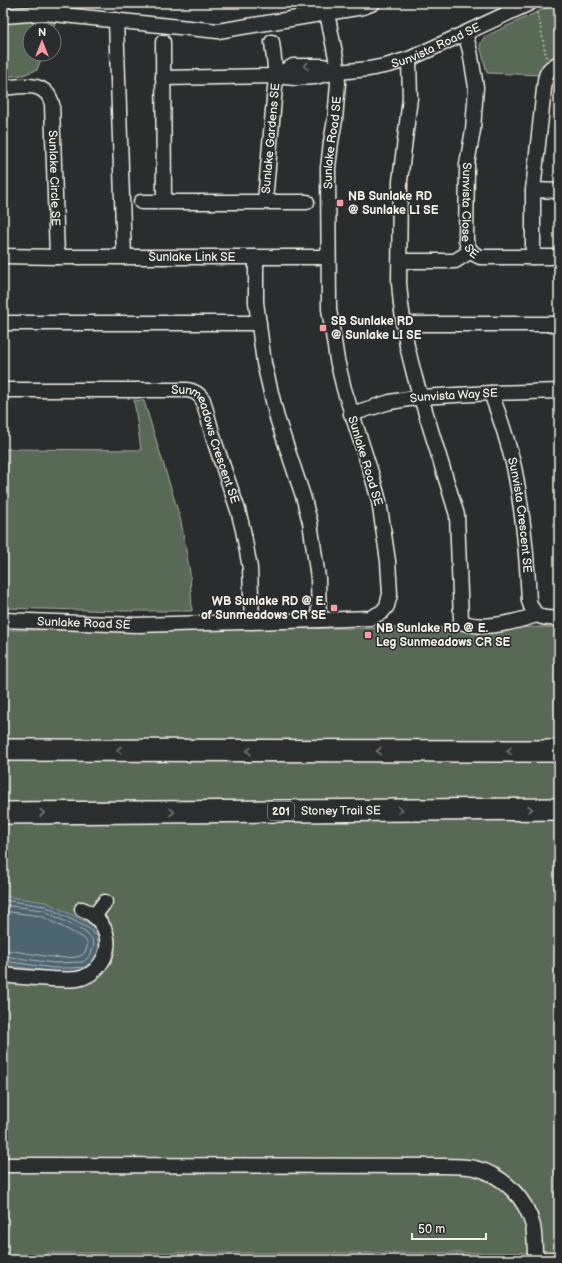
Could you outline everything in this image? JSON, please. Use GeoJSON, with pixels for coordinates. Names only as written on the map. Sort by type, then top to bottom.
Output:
{"type":"FeatureCollection","features":[{"type":"Feature","properties":{"kind":"highway"},"geometry":{"type":"LineString","coordinates":[[3,750],[555,751]]}},
{"type":"Feature","properties":{"kind":"highway","name":"Stoney Trail SE"},"geometry":{"type":"LineString","coordinates":[[3,813],[559,809]]}},
{"type":"Feature","properties":{"kind":"street"},"geometry":{"type":"LineString","coordinates":[[3,16],[44,13],[218,31],[326,8],[363,7],[373,3]]}},
{"type":"Feature","properties":{"kind":"street","name":"Sunvista Road SE"},"geometry":{"type":"LineString","coordinates":[[338,72],[369,69],[390,65],[408,59],[465,33],[533,6]]}},
{"type":"Feature","properties":{"kind":"street","name":"Sunlake Road SE"},"geometry":{"type":"LineString","coordinates":[[3,620],[138,624],[370,618],[382,612],[390,600],[388,561],[379,501],[351,414],[337,360],[329,309],[328,168],[338,96],[338,72],[326,8]]}},
{"type":"Feature","properties":{"kind":"street"},"geometry":{"type":"LineString","coordinates":[[116,20],[124,257]]}},
{"type":"Feature","properties":{"kind":"street","name":"Sunvista Close SE"},"geometry":{"type":"LineString","coordinates":[[465,33],[470,51],[476,87],[473,130],[467,164],[466,181],[467,245],[471,251],[480,257],[559,257]]}},
{"type":"Feature","properties":{"kind":"street"},"geometry":{"type":"LineString","coordinates":[[163,42],[164,201]]}},
{"type":"Feature","properties":{"kind":"street","name":"Sunlake Gardens SE"},"geometry":{"type":"LineString","coordinates":[[266,201],[276,76],[272,42]]}},
{"type":"Feature","properties":{"kind":"street"},"geometry":{"type":"LineString","coordinates":[[408,59],[410,98],[400,181],[400,283],[403,324],[408,352],[457,515],[461,620],[471,626],[510,623],[537,615],[544,618],[559,618]]}},
{"type":"Feature","properties":{"kind":"street"},"geometry":{"type":"LineString","coordinates":[[533,257],[533,190],[545,80],[547,72],[555,65]]}},
{"type":"Feature","properties":{"kind":"street","name":"Sunlake Gardens SE"},"geometry":{"type":"LineString","coordinates":[[163,78],[276,76],[295,78],[315,77],[338,72]]}},
{"type":"Feature","properties":{"kind":"street","name":"Sunlake Circle SE"},"geometry":{"type":"LineString","coordinates":[[3,88],[35,86],[45,91],[51,99],[57,257]]}},
{"type":"Feature","properties":{"kind":"street"},"geometry":{"type":"LineString","coordinates":[[533,190],[559,191]]}},
{"type":"Feature","properties":{"kind":"street","name":"Sunlake Gardens SE"},"geometry":{"type":"LineString","coordinates":[[141,202],[307,202]]}},
{"type":"Feature","properties":{"kind":"street"},"geometry":{"type":"LineString","coordinates":[[400,262],[455,262],[471,251]]}},
{"type":"Feature","properties":{"kind":"street"},"geometry":{"type":"LineString","coordinates":[[3,256],[57,257]]}},
{"type":"Feature","properties":{"kind":"street","name":"Sunlake Link SE"},"geometry":{"type":"LineString","coordinates":[[57,257],[328,257]]}},
{"type":"Feature","properties":{"kind":"street"},"geometry":{"type":"LineString","coordinates":[[256,257],[256,302],[264,362],[277,418],[310,522],[318,578],[319,620]]}},
{"type":"Feature","properties":{"kind":"street"},"geometry":{"type":"LineString","coordinates":[[3,323],[259,324]]}},
{"type":"Feature","properties":{"kind":"street"},"geometry":{"type":"LineString","coordinates":[[403,324],[559,324]]}},
{"type":"Feature","properties":{"kind":"street","name":"Sunmeadows Crescent SE"},"geometry":{"type":"LineString","coordinates":[[3,390],[187,390],[200,396],[203,400],[215,443],[238,510],[248,550],[251,581],[252,622]]}},
{"type":"Feature","properties":{"kind":"street","name":"Sunvista Way SE"},"geometry":{"type":"LineString","coordinates":[[351,414],[390,402],[421,397],[559,391]]}},
{"type":"Feature","properties":{"kind":"street","name":"Sunvista Crescent SE"},"geometry":{"type":"LineString","coordinates":[[491,393],[504,430],[514,466],[527,557],[529,601],[531,608],[537,615]]}},
{"type":"Feature","properties":{"kind":"street"},"geometry":{"type":"LineString","coordinates":[[3,975],[79,979],[90,974],[103,960],[108,942],[105,929],[101,923],[88,912],[105,902]]}},
{"type":"Feature","properties":{"kind":"street"},"geometry":{"type":"LineString","coordinates":[[3,1165],[470,1167],[499,1178],[520,1198],[533,1225],[535,1258],[559,1259]]}},
{"type":"Feature","properties":{"kind":"path"},"geometry":{"type":"LineString","coordinates":[[533,6],[540,23],[546,57],[555,65]]}},
{"type":"Feature","properties":{"kind":"green space"},"geometry":{"type":"Polygon","coordinates":[[[556,3],[559,3],[559,59],[542,75],[487,73],[480,45],[484,37],[556,3]]]}},
{"type":"Feature","properties":{"kind":"green space"},"geometry":{"type":"Polygon","coordinates":[[[37,19],[56,20],[55,22],[22,22],[22,62],[40,62],[37,70],[23,75],[3,77],[3,22],[37,19]]]}},
{"type":"Feature","properties":{"kind":"green space"},"geometry":{"type":"Polygon","coordinates":[[[134,400],[144,401],[181,521],[190,573],[192,611],[3,608],[3,449],[141,450],[134,400]]]}},
{"type":"Feature","properties":{"kind":"green space"},"geometry":{"type":"Polygon","coordinates":[[[559,627],[559,1253],[48,1253],[48,1260],[3,1260],[3,630],[559,627]]]}},
{"type":"Feature","properties":{"kind":"water"},"geometry":{"type":"Polygon","coordinates":[[[3,896],[46,902],[90,924],[101,934],[104,945],[98,961],[87,971],[54,972],[3,965],[3,896]]]}},
{"type":"Feature","properties":{"kind":"place","name":"NB Sunlake RD @ Sunlake LI SE"},"geometry":{"type":"Point","coordinates":[340,203]}},
{"type":"Feature","properties":{"kind":"place","name":"SB Sunlake RD @ Sunlake LI SE"},"geometry":{"type":"Point","coordinates":[323,328]}},
{"type":"Feature","properties":{"kind":"place","name":"WB Sunlake RD @ E. of Sunmeadows CR SE"},"geometry":{"type":"Point","coordinates":[334,608]}},
{"type":"Feature","properties":{"kind":"place","name":"NB Sunlake RD @ E. Leg Sunmeadows CR SE"},"geometry":{"type":"Point","coordinates":[368,635]}}]}
